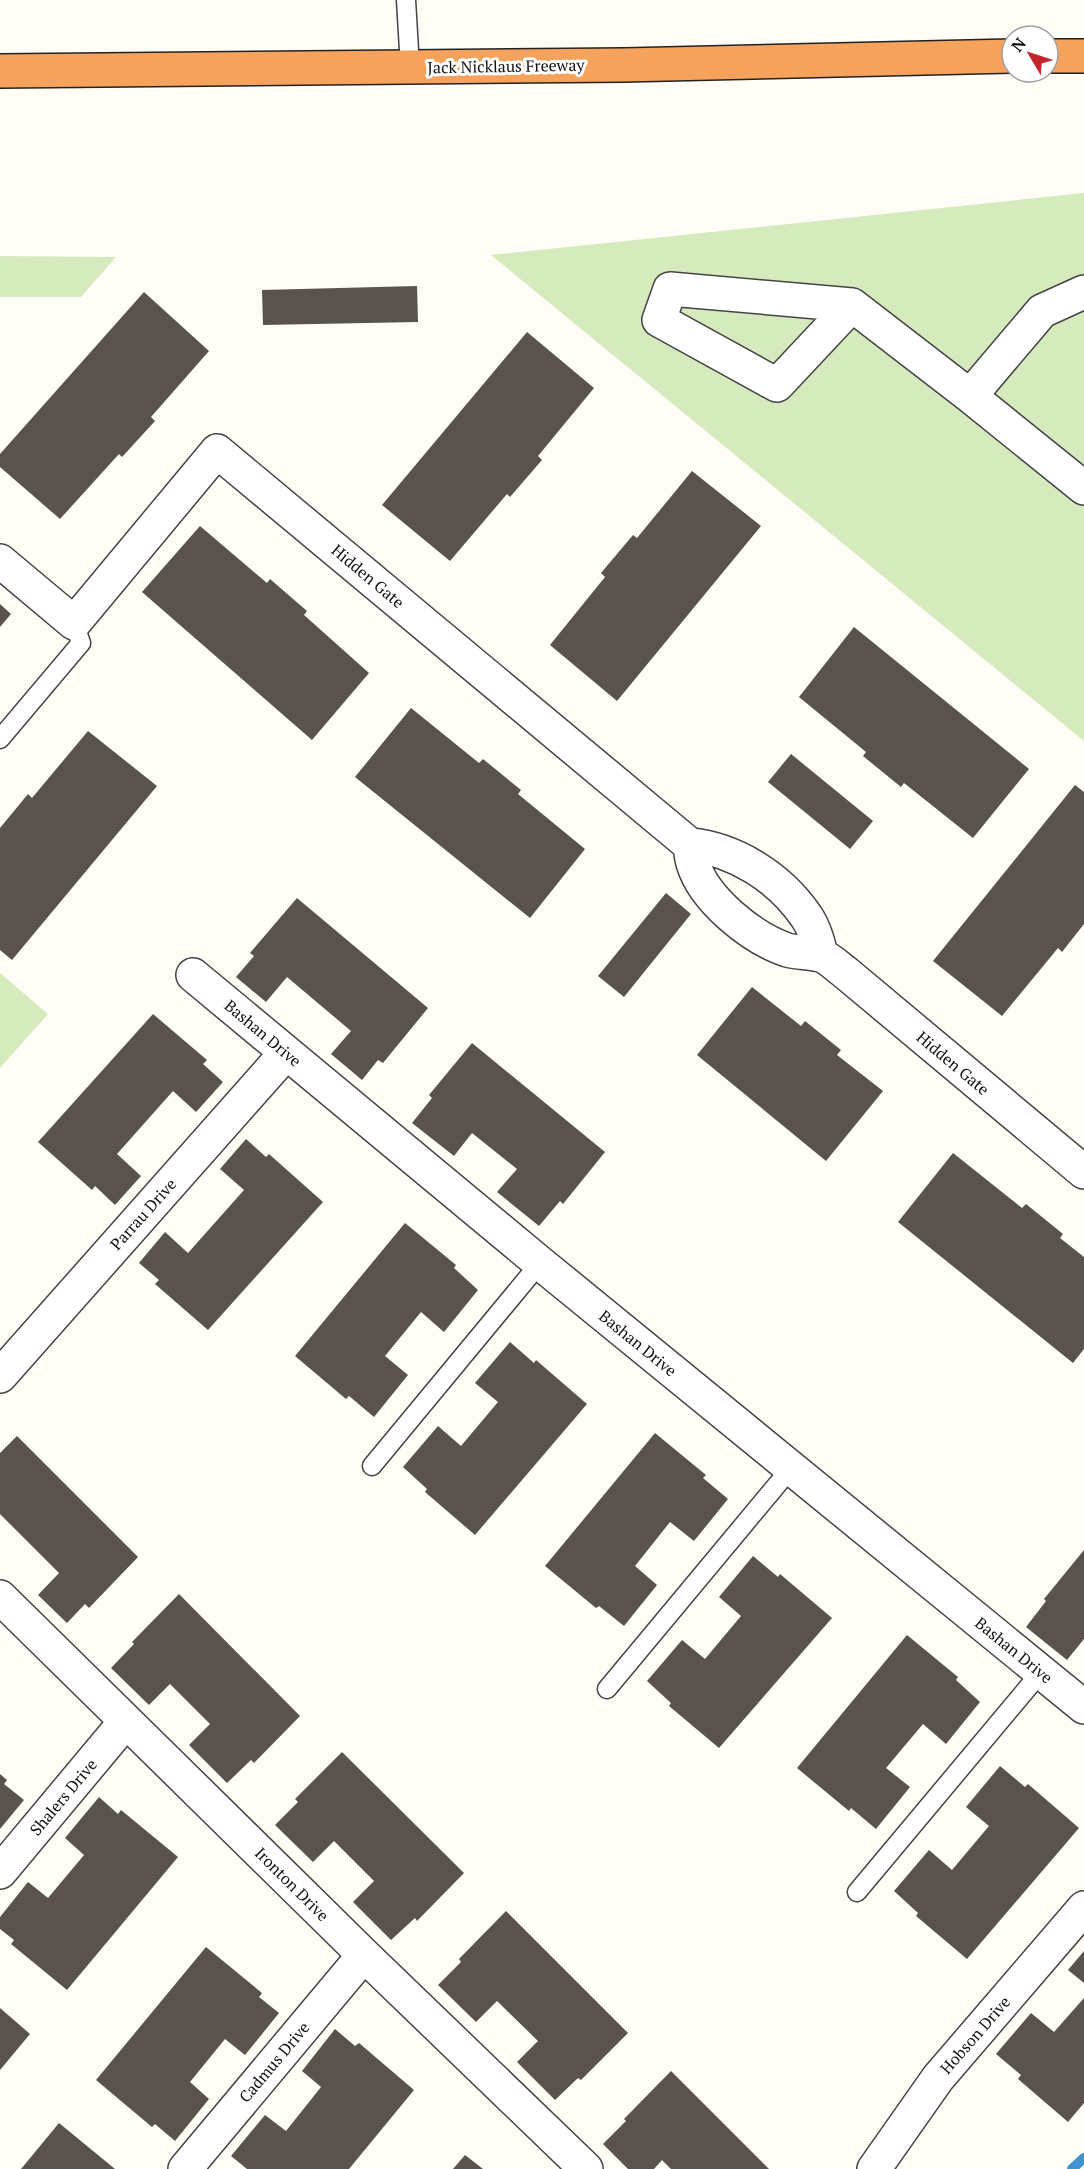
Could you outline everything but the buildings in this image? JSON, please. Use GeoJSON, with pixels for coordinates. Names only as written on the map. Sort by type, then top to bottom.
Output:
{"type":"FeatureCollection","features":[{"type":"Feature","properties":{"kind":"highway","name":"Jack Nicklaus Freeway"},"geometry":{"type":"LineString","coordinates":[[0,71],[624,65],[1000,56]]}},
{"type":"Feature","properties":{"kind":"highway"},"geometry":{"type":"LineString","coordinates":[[1060,56],[1084,57]]}},
{"type":"Feature","properties":{"kind":"street"},"geometry":{"type":"LineString","coordinates":[[852,305],[777,385],[660,320],[670,289],[852,305],[1084,488]]}},
{"type":"Feature","properties":{"kind":"street"},"geometry":{"type":"LineString","coordinates":[[970,396],[1042,311],[1084,292]]}},
{"type":"Feature","properties":{"kind":"street","name":"Hidden Gate"},"geometry":{"type":"LineString","coordinates":[[74,623],[217,451],[690,845],[725,852],[771,879],[794,899],[807,917],[816,934],[821,955]]}},
{"type":"Feature","properties":{"kind":"street"},"geometry":{"type":"LineString","coordinates":[[0,561],[74,623]]}},
{"type":"Feature","properties":{"kind":"street","name":"Hidden Gate"},"geometry":{"type":"LineString","coordinates":[[690,845],[693,864],[701,880],[714,898],[735,919],[771,943],[806,954],[821,955],[846,973],[1084,1172]]}},
{"type":"Feature","properties":{"kind":"street","name":"Bashan Drive"},"geometry":{"type":"LineString","coordinates":[[193,975],[540,1263],[1084,1707]]}},
{"type":"Feature","properties":{"kind":"street","name":"Parrau Drive"},"geometry":{"type":"LineString","coordinates":[[0,1376],[286,1053]]}},
{"type":"Feature","properties":{"kind":"street","name":"Ironton Drive"},"geometry":{"type":"LineString","coordinates":[[0,1597],[364,1955],[586,2169]]}},
{"type":"Feature","properties":{"kind":"street","name":"Shalers Drive"},"geometry":{"type":"LineString","coordinates":[[0,1872],[126,1721]]}},
{"type":"Feature","properties":{"kind":"street","name":"Hobson Drive"},"geometry":{"type":"LineString","coordinates":[[874,2169],[938,2078],[1084,1908]]}},
{"type":"Feature","properties":{"kind":"street","name":"Cadmus Drive"},"geometry":{"type":"LineString","coordinates":[[185,2169],[364,1955]]}},
{"type":"Feature","properties":{"kind":"lane"},"geometry":{"type":"LineString","coordinates":[[406,0],[410,67]]}},
{"type":"Feature","properties":{"kind":"lane"},"geometry":{"type":"LineString","coordinates":[[0,739],[81,643],[74,623]]}},
{"type":"Feature","properties":{"kind":"lane"},"geometry":{"type":"LineString","coordinates":[[372,1466],[540,1263]]}},
{"type":"Feature","properties":{"kind":"lane"},"geometry":{"type":"LineString","coordinates":[[607,1689],[791,1467]]}},
{"type":"Feature","properties":{"kind":"lane"},"geometry":{"type":"LineString","coordinates":[[857,1892],[1041,1672]]}},
{"type":"Feature","properties":{"kind":"green space"},"geometry":{"type":"Polygon","coordinates":[[[1084,193],[1084,741],[491,255],[1084,193]]]}},
{"type":"Feature","properties":{"kind":"green space"},"geometry":{"type":"Polygon","coordinates":[[[0,256],[116,257],[81,297],[0,297],[0,256]]]}},
{"type":"Feature","properties":{"kind":"green space"},"geometry":{"type":"Polygon","coordinates":[[[0,973],[48,1014],[0,1068],[0,973]]]}},
{"type":"Feature","properties":{"kind":"waterway"},"geometry":{"type":"LineString","coordinates":[[1072,2169],[1084,2158]]}}]}
